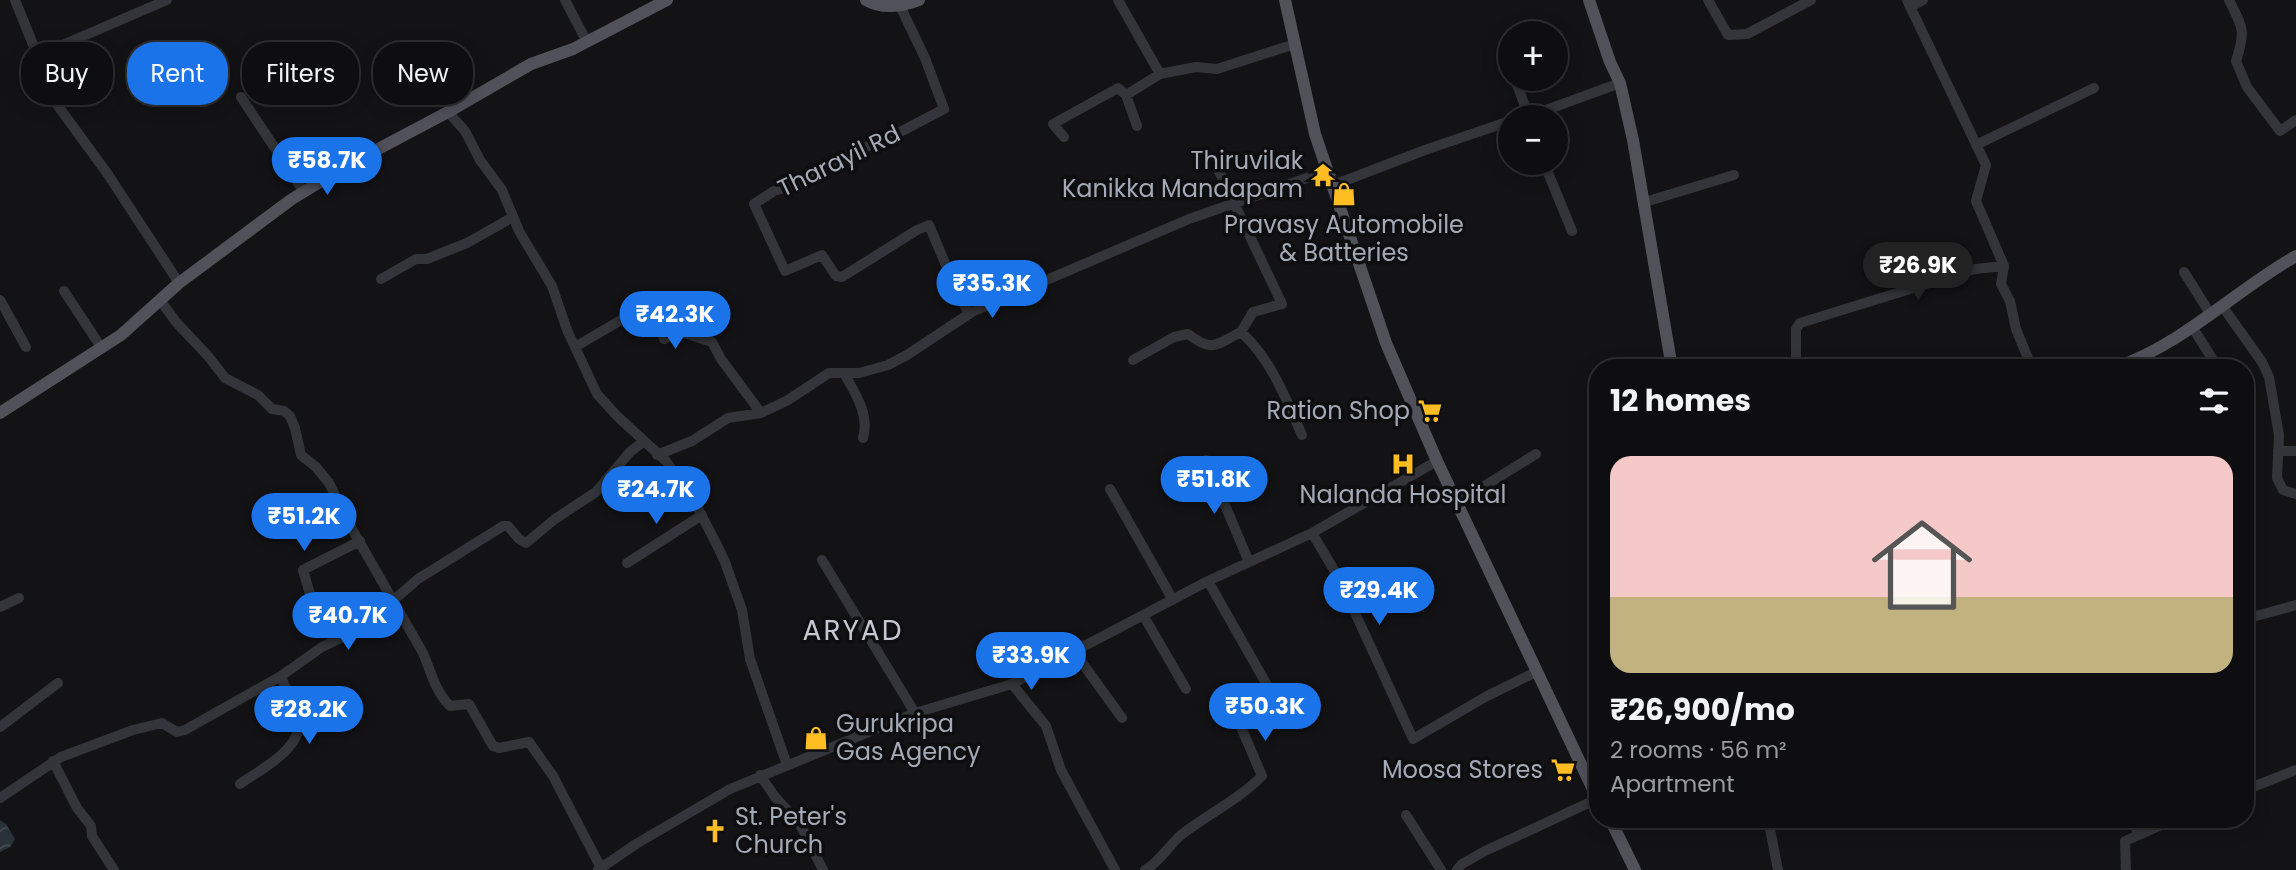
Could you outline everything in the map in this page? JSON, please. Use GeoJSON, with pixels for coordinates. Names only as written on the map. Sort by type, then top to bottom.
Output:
{"type":"FeatureCollection","features":[{"type":"Feature","properties":{"kind":"main road"},"geometry":{"type":"LineString","coordinates":[[1,410],[121,335],[179,283],[304,192],[346,166],[531,64],[587,42],[667,0]]}},
{"type":"Feature","properties":{"kind":"main road"},"geometry":{"type":"LineString","coordinates":[[866,0],[877,5],[900,6],[919,0]]}},
{"type":"Feature","properties":{"kind":"main road"},"geometry":{"type":"LineString","coordinates":[[1285,0],[1315,134],[1386,343],[1437,461],[1589,781]]}},
{"type":"Feature","properties":{"kind":"main road"},"geometry":{"type":"LineString","coordinates":[[1588,0],[1620,83],[1645,202],[1671,359]]}},
{"type":"Feature","properties":{"kind":"main road"},"geometry":{"type":"LineString","coordinates":[[2135,359],[2193,328],[2265,274],[2296,256]]}},
{"type":"Feature","properties":{"kind":"main road"},"geometry":{"type":"LineString","coordinates":[[1614,828],[1635,870]]}},
{"type":"Feature","properties":{"kind":"street"},"geometry":{"type":"LineString","coordinates":[[15,0],[32,42]]}},
{"type":"Feature","properties":{"kind":"street"},"geometry":{"type":"LineString","coordinates":[[70,42],[167,0]]}},
{"type":"Feature","properties":{"kind":"street"},"geometry":{"type":"LineString","coordinates":[[565,0],[587,42]]}},
{"type":"Feature","properties":{"kind":"street"},"geometry":{"type":"LineString","coordinates":[[1118,0],[1160,74]]}},
{"type":"Feature","properties":{"kind":"street"},"geometry":{"type":"LineString","coordinates":[[1708,0],[1728,35],[1747,34],[1811,0]]}},
{"type":"Feature","properties":{"kind":"street"},"geometry":{"type":"LineString","coordinates":[[1923,0],[1908,3],[1986,165],[1976,201],[2004,266],[2001,284],[2010,300],[2029,359]]}},
{"type":"Feature","properties":{"kind":"street"},"geometry":{"type":"LineString","coordinates":[[2229,0],[2244,38],[2236,61],[2247,87],[2280,131],[2296,120]]}},
{"type":"Feature","properties":{"kind":"street","name":"Tharayil Rd"},"geometry":{"type":"LineString","coordinates":[[900,6],[925,58],[944,109],[853,153],[803,183],[774,191],[754,204],[786,271],[822,255],[836,276],[842,277],[929,225],[969,314]]}},
{"type":"Feature","properties":{"kind":"street"},"geometry":{"type":"LineString","coordinates":[[1126,95],[1160,74],[1196,67],[1217,69],[1296,44]]}},
{"type":"Feature","properties":{"kind":"street"},"geometry":{"type":"LineString","coordinates":[[1560,105],[1620,83]]}},
{"type":"Feature","properties":{"kind":"street"},"geometry":{"type":"LineString","coordinates":[[1065,137],[1053,124],[1118,88],[1126,95],[1137,125]]}},
{"type":"Feature","properties":{"kind":"street"},"geometry":{"type":"LineString","coordinates":[[1976,145],[2094,88]]}},
{"type":"Feature","properties":{"kind":"street"},"geometry":{"type":"LineString","coordinates":[[241,97],[304,192]]}},
{"type":"Feature","properties":{"kind":"street"},"geometry":{"type":"LineString","coordinates":[[58,105],[107,173],[179,283]]}},
{"type":"Feature","properties":{"kind":"street"},"geometry":{"type":"LineString","coordinates":[[448,112],[465,131],[502,190],[519,231],[552,286],[575,347],[597,394],[666,461],[702,515],[725,562],[739,601],[750,659],[787,765]]}},
{"type":"Feature","properties":{"kind":"street"},"geometry":{"type":"LineString","coordinates":[[1331,186],[1498,125]]}},
{"type":"Feature","properties":{"kind":"street"},"geometry":{"type":"LineString","coordinates":[[1133,360],[1174,337],[1188,334],[1203,346],[1214,346],[1241,332],[1253,313],[1282,304],[1251,242],[1237,203],[1217,167]]}},
{"type":"Feature","properties":{"kind":"street"},"geometry":{"type":"LineString","coordinates":[[657,454],[692,441],[728,418],[761,413],[788,400],[829,373],[872,371],[888,365],[969,314],[1189,219],[1327,171]]}},
{"type":"Feature","properties":{"kind":"street"},"geometry":{"type":"LineString","coordinates":[[1549,175],[1572,231]]}},
{"type":"Feature","properties":{"kind":"street"},"geometry":{"type":"LineString","coordinates":[[1645,202],[1734,175]]}},
{"type":"Feature","properties":{"kind":"street"},"geometry":{"type":"LineString","coordinates":[[381,279],[416,259],[427,260],[467,243],[513,217]]}},
{"type":"Feature","properties":{"kind":"street"},"geometry":{"type":"LineString","coordinates":[[1796,359],[1796,329],[1800,323],[1975,269],[2004,266]]}},
{"type":"Feature","properties":{"kind":"street"},"geometry":{"type":"LineString","coordinates":[[2184,272],[2211,315]]}},
{"type":"Feature","properties":{"kind":"street"},"geometry":{"type":"LineString","coordinates":[[64,291],[101,347]]}},
{"type":"Feature","properties":{"kind":"street"},"geometry":{"type":"LineString","coordinates":[[0,300],[26,347]]}},
{"type":"Feature","properties":{"kind":"street"},"geometry":{"type":"LineString","coordinates":[[160,300],[188,337],[208,356],[225,378],[258,395],[272,409],[284,411],[290,416],[301,456],[316,467],[329,482],[423,653],[430,676],[446,702],[450,706],[469,705],[494,746],[499,748],[529,742],[553,776],[599,869],[673,821],[730,789],[915,713],[1012,684],[1208,581],[1312,533],[1437,461]]}},
{"type":"Feature","properties":{"kind":"street"},"geometry":{"type":"LineString","coordinates":[[2223,307],[2262,362],[2269,377],[2278,435],[2278,482],[2286,492],[2296,494]]}},
{"type":"Feature","properties":{"kind":"street"},"geometry":{"type":"LineString","coordinates":[[575,347],[638,313],[647,327],[660,328],[664,339],[681,332],[712,342],[720,359],[761,413]]}},
{"type":"Feature","properties":{"kind":"street"},"geometry":{"type":"LineString","coordinates":[[2193,328],[2212,359]]}},
{"type":"Feature","properties":{"kind":"street"},"geometry":{"type":"LineString","coordinates":[[1241,332],[1257,346],[1302,435]]}},
{"type":"Feature","properties":{"kind":"street"},"geometry":{"type":"LineString","coordinates":[[844,373],[867,424],[863,438]]}},
{"type":"Feature","properties":{"kind":"street"},"geometry":{"type":"LineString","coordinates":[[0,798],[53,761],[125,733],[162,723],[181,732],[281,676],[323,647],[372,619],[418,579],[503,526],[508,526],[519,540],[526,543],[555,519],[596,492],[611,472],[644,441]]}},
{"type":"Feature","properties":{"kind":"street"},"geometry":{"type":"LineString","coordinates":[[2278,450],[2296,452]]}},
{"type":"Feature","properties":{"kind":"street"},"geometry":{"type":"LineString","coordinates":[[1457,503],[1536,454]]}},
{"type":"Feature","properties":{"kind":"street"},"geometry":{"type":"LineString","coordinates":[[1206,460],[1249,562]]}},
{"type":"Feature","properties":{"kind":"street"},"geometry":{"type":"LineString","coordinates":[[1110,489],[1173,600]]}},
{"type":"Feature","properties":{"kind":"street"},"geometry":{"type":"LineString","coordinates":[[627,563],[702,515]]}},
{"type":"Feature","properties":{"kind":"street"},"geometry":{"type":"LineString","coordinates":[[1312,533],[1340,580],[1413,739],[1487,696],[1536,672]]}},
{"type":"Feature","properties":{"kind":"street"},"geometry":{"type":"LineString","coordinates":[[310,594],[303,570],[360,541]]}},
{"type":"Feature","properties":{"kind":"street"},"geometry":{"type":"LineString","coordinates":[[822,561],[915,713]]}},
{"type":"Feature","properties":{"kind":"street"},"geometry":{"type":"LineString","coordinates":[[1145,870],[1156,864],[1181,836],[1246,792],[1262,776],[1238,720],[1272,698],[1271,692],[1208,581]]}},
{"type":"Feature","properties":{"kind":"street"},"geometry":{"type":"LineString","coordinates":[[0,607],[19,598]]}},
{"type":"Feature","properties":{"kind":"street"},"geometry":{"type":"LineString","coordinates":[[2254,617],[2296,605]]}},
{"type":"Feature","properties":{"kind":"street"},"geometry":{"type":"LineString","coordinates":[[1143,615],[1186,689]]}},
{"type":"Feature","properties":{"kind":"street"},"geometry":{"type":"LineString","coordinates":[[1075,653],[1122,718]]}},
{"type":"Feature","properties":{"kind":"street"},"geometry":{"type":"LineString","coordinates":[[240,783],[270,763],[296,738],[299,726],[281,676]]}},
{"type":"Feature","properties":{"kind":"street"},"geometry":{"type":"LineString","coordinates":[[0,727],[58,683]]}},
{"type":"Feature","properties":{"kind":"street"},"geometry":{"type":"LineString","coordinates":[[1012,684],[1046,726],[1061,770],[1115,870]]}},
{"type":"Feature","properties":{"kind":"street"},"geometry":{"type":"LineString","coordinates":[[53,761],[77,808],[91,826],[97,844],[114,870]]}},
{"type":"Feature","properties":{"kind":"street"},"geometry":{"type":"LineString","coordinates":[[2254,786],[2296,770]]}},
{"type":"Feature","properties":{"kind":"street"},"geometry":{"type":"LineString","coordinates":[[760,775],[775,797],[800,824],[823,870]]}},
{"type":"Feature","properties":{"kind":"street"},"geometry":{"type":"LineString","coordinates":[[1457,870],[1462,864],[1485,851],[1589,803]]}},
{"type":"Feature","properties":{"kind":"street"},"geometry":{"type":"LineString","coordinates":[[1406,815],[1441,870]]}},
{"type":"Feature","properties":{"kind":"street"},"geometry":{"type":"LineString","coordinates":[[1770,828],[1778,870]]}},
{"type":"Feature","properties":{"kind":"street"},"geometry":{"type":"LineString","coordinates":[[2136,828],[2138,834]]}},
{"type":"Feature","properties":{"kind":"street"},"geometry":{"type":"LineString","coordinates":[[2126,870],[2123,843],[2153,828]]}},
{"type":"Feature","properties":{"kind":"water"},"geometry":{"type":"Polygon","coordinates":[[[0,820],[6,824],[15,839],[10,847],[0,852],[0,820]]]}},
{"type":"Feature","properties":{"kind":"place","name":"Thiruvilak Kanikka Mandapam"},"geometry":{"type":"Point","coordinates":[1323,175]}},
{"type":"Feature","properties":{"kind":"place","name":"Pravasy Automobile & Batteries"},"geometry":{"type":"Point","coordinates":[1344,194]}},
{"type":"Feature","properties":{"kind":"place","name":"Ration Shop"},"geometry":{"type":"Point","coordinates":[1430,411]}},
{"type":"Feature","properties":{"kind":"place","name":"Nalanda Hospital"},"geometry":{"type":"Point","coordinates":[1403,464]}},
{"type":"Feature","properties":{"kind":"place","name":"Gurukripa Gas Agency"},"geometry":{"type":"Point","coordinates":[816,738]}},
{"type":"Feature","properties":{"kind":"place","name":"Moosa Stores"},"geometry":{"type":"Point","coordinates":[1563,770]}},
{"type":"Feature","properties":{"kind":"place","name":"St. Peter's Church"},"geometry":{"type":"Point","coordinates":[715,831]}},
{"type":"Feature","properties":{"kind":"district","name":"ARYAD"},"geometry":{"type":"Point","coordinates":[853,630]}}]}
